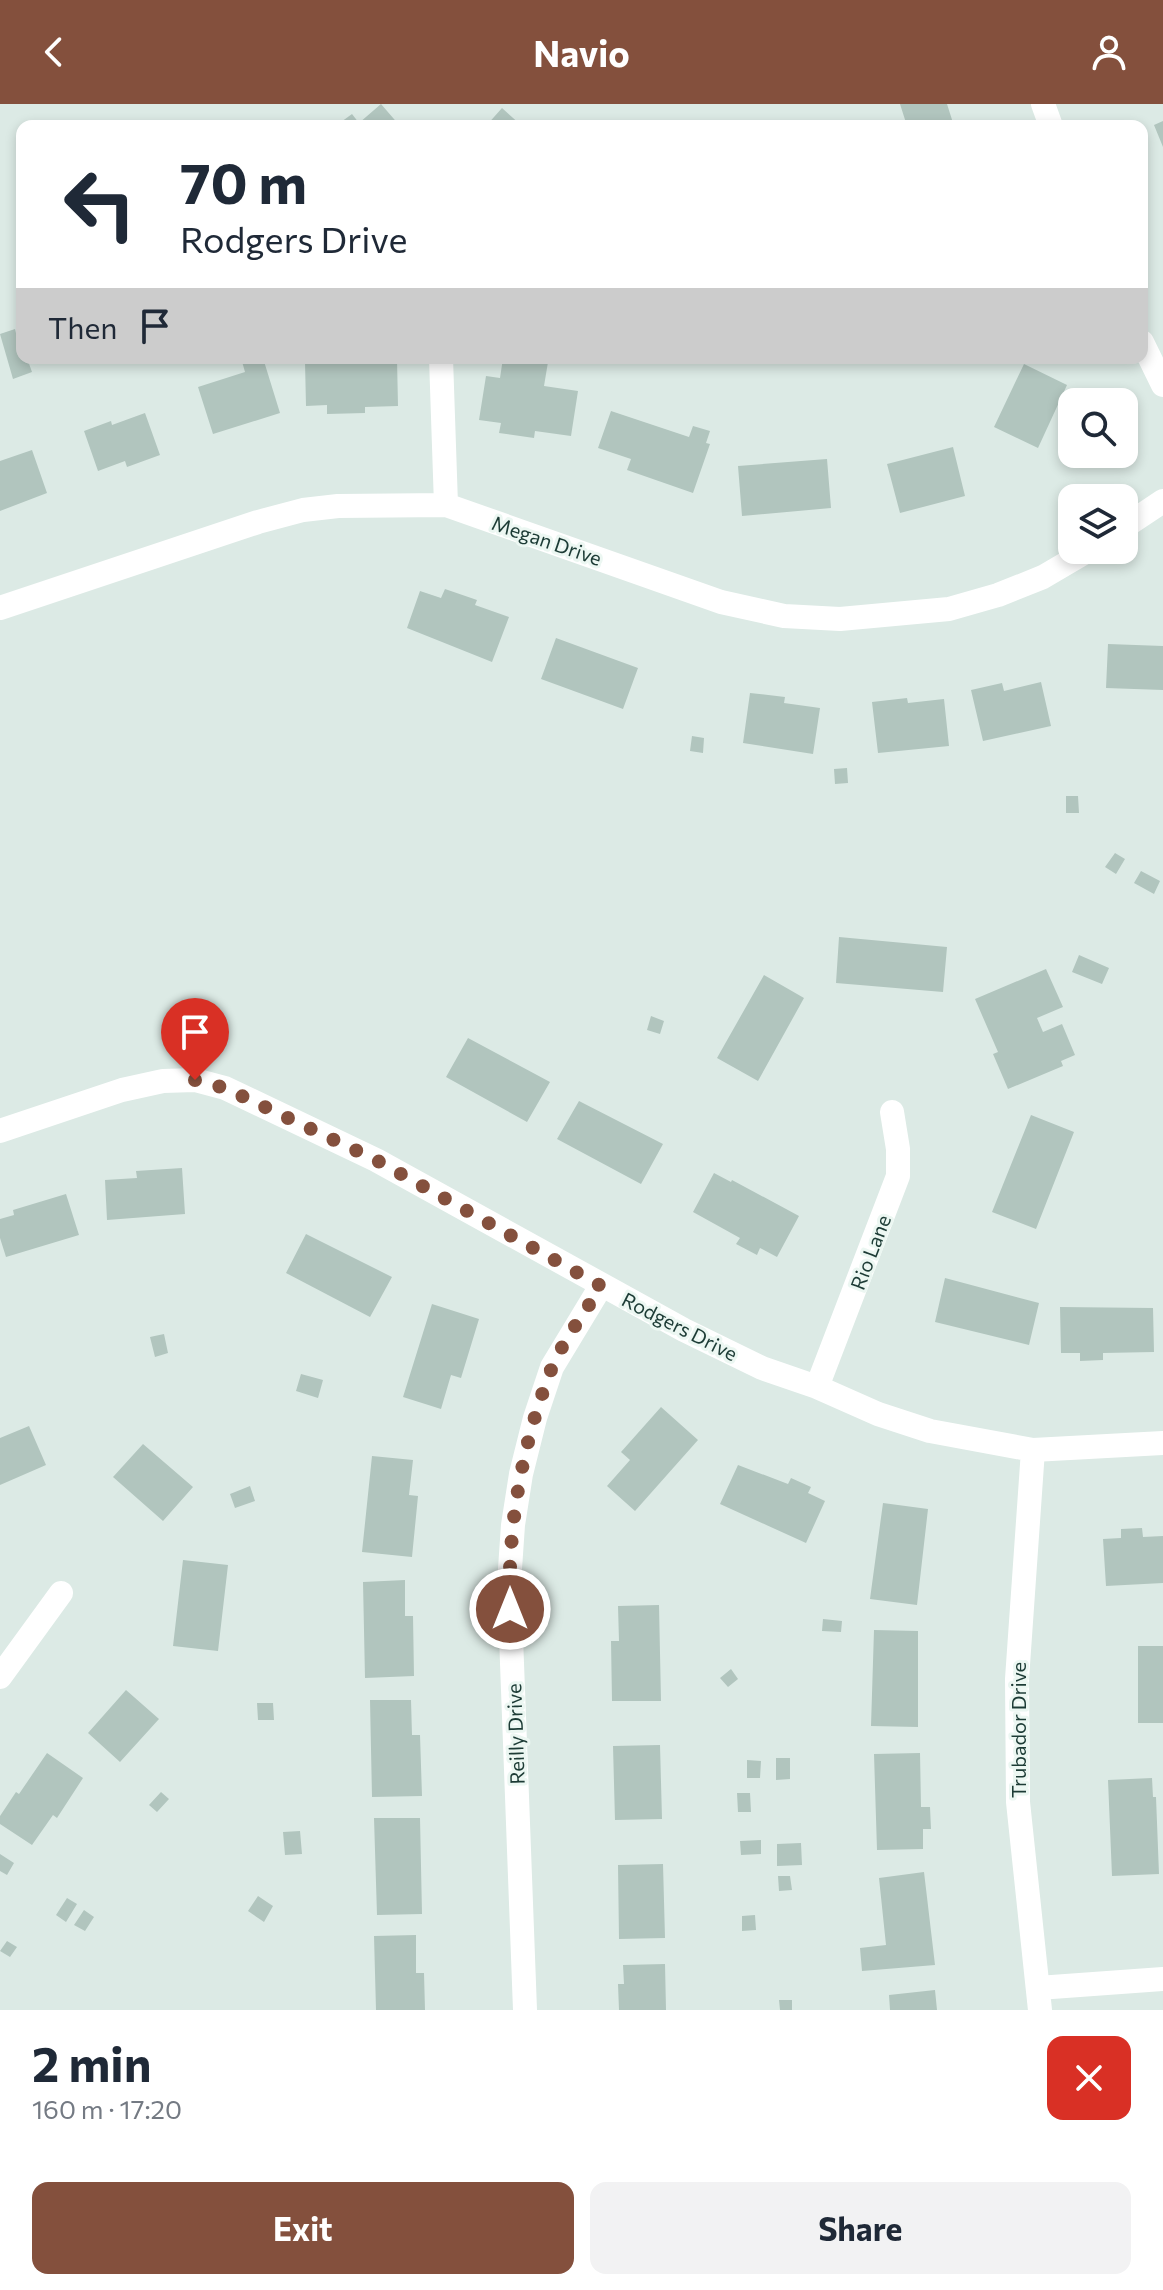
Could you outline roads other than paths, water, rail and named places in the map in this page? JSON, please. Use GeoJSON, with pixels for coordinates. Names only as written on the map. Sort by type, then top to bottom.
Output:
{"type":"FeatureCollection","features":[{"type":"Feature","properties":{"kind":"street"},"geometry":{"type":"LineString","coordinates":[[1148,354],[1163,385]]}},
{"type":"Feature","properties":{"kind":"street"},"geometry":{"type":"LineString","coordinates":[[441,364],[446,505]]}},
{"type":"Feature","properties":{"kind":"street"},"geometry":{"type":"LineString","coordinates":[[1138,518],[1163,501]]}},
{"type":"Feature","properties":{"kind":"street","name":"Megan Drive"},"geometry":{"type":"LineString","coordinates":[[0,608],[258,522],[303,510],[383,504],[446,505],[721,602],[798,617],[840,619],[949,609],[1009,591],[1069,564]]}},
{"type":"Feature","properties":{"kind":"street","name":"Rodgers Drive"},"geometry":{"type":"LineString","coordinates":[[0,1131],[122,1090],[163,1081],[195,1080],[225,1088],[376,1160],[601,1286],[762,1368],[817,1387],[878,1414],[930,1431],[1033,1450],[1163,1443]]}},
{"type":"Feature","properties":{"kind":"street","name":"Rio Lane"},"geometry":{"type":"LineString","coordinates":[[817,1387],[898,1176],[898,1149],[892,1112]]}},
{"type":"Feature","properties":{"kind":"street","name":"Reilly Drive"},"geometry":{"type":"LineString","coordinates":[[525,2010],[509,1583],[513,1525],[528,1446],[552,1367],[601,1286]]}},
{"type":"Feature","properties":{"kind":"street","name":"Trubador Drive"},"geometry":{"type":"LineString","coordinates":[[1033,1450],[1017,1679],[1017,1787],[1039,1999]]}},
{"type":"Feature","properties":{"kind":"street"},"geometry":{"type":"LineString","coordinates":[[0,1677],[61,1593]]}},
{"type":"Feature","properties":{"kind":"street"},"geometry":{"type":"LineString","coordinates":[[1039,1999],[1163,1979]]}}]}
